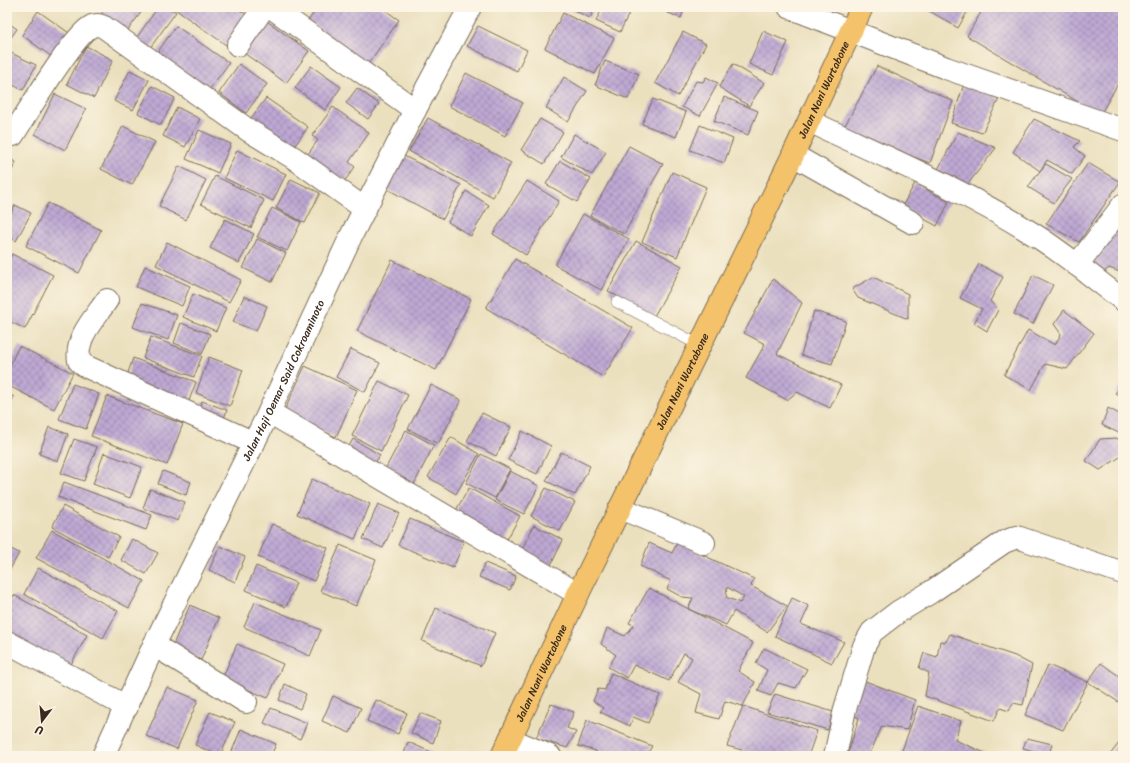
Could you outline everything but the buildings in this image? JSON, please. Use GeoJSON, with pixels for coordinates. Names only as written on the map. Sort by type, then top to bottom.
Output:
{"type":"FeatureCollection","features":[{"type":"Feature","properties":{"kind":"main road","name":"Jalan Nani Wartabone"},"geometry":{"type":"LineString","coordinates":[[506,747],[578,594],[701,346],[793,155],[862,7]]}},
{"type":"Feature","properties":{"kind":"street"},"geometry":{"type":"LineString","coordinates":[[238,45],[264,7]]}},
{"type":"Feature","properties":{"kind":"street"},"geometry":{"type":"LineString","coordinates":[[271,7],[414,110]]}},
{"type":"Feature","properties":{"kind":"street","name":"Jalan Haji Oemar Said Cokroaminoto"},"geometry":{"type":"LineString","coordinates":[[103,756],[154,645],[254,443],[365,209],[414,110],[470,7]]}},
{"type":"Feature","properties":{"kind":"street"},"geometry":{"type":"LineString","coordinates":[[789,7],[850,32],[1123,130]]}},
{"type":"Feature","properties":{"kind":"street"},"geometry":{"type":"LineString","coordinates":[[13,135],[41,91],[76,42],[91,27],[98,25],[104,27],[243,126],[294,158],[365,209]]}},
{"type":"Feature","properties":{"kind":"street"},"geometry":{"type":"LineString","coordinates":[[809,121],[931,177],[1030,232],[1123,300]]}},
{"type":"Feature","properties":{"kind":"street"},"geometry":{"type":"LineString","coordinates":[[793,155],[913,223]]}},
{"type":"Feature","properties":{"kind":"street"},"geometry":{"type":"LineString","coordinates":[[1077,265],[1123,206]]}},
{"type":"Feature","properties":{"kind":"street"},"geometry":{"type":"LineString","coordinates":[[108,300],[78,346],[79,361],[85,366],[105,376],[254,443]]}},
{"type":"Feature","properties":{"kind":"street"},"geometry":{"type":"LineString","coordinates":[[269,412],[578,594]]}},
{"type":"Feature","properties":{"kind":"street"},"geometry":{"type":"LineString","coordinates":[[620,508],[704,543]]}},
{"type":"Feature","properties":{"kind":"street"},"geometry":{"type":"LineString","coordinates":[[835,756],[844,709],[851,694],[864,646],[872,632],[898,612],[931,592],[1004,542],[1017,537],[1123,572]]}},
{"type":"Feature","properties":{"kind":"street"},"geometry":{"type":"LineString","coordinates":[[7,642],[126,707]]}},
{"type":"Feature","properties":{"kind":"street"},"geometry":{"type":"LineString","coordinates":[[154,645],[246,702]]}},
{"type":"Feature","properties":{"kind":"street"},"geometry":{"type":"LineString","coordinates":[[506,747],[550,756]]}},
{"type":"Feature","properties":{"kind":"lane"},"geometry":{"type":"LineString","coordinates":[[617,302],[701,346]]}}]}
